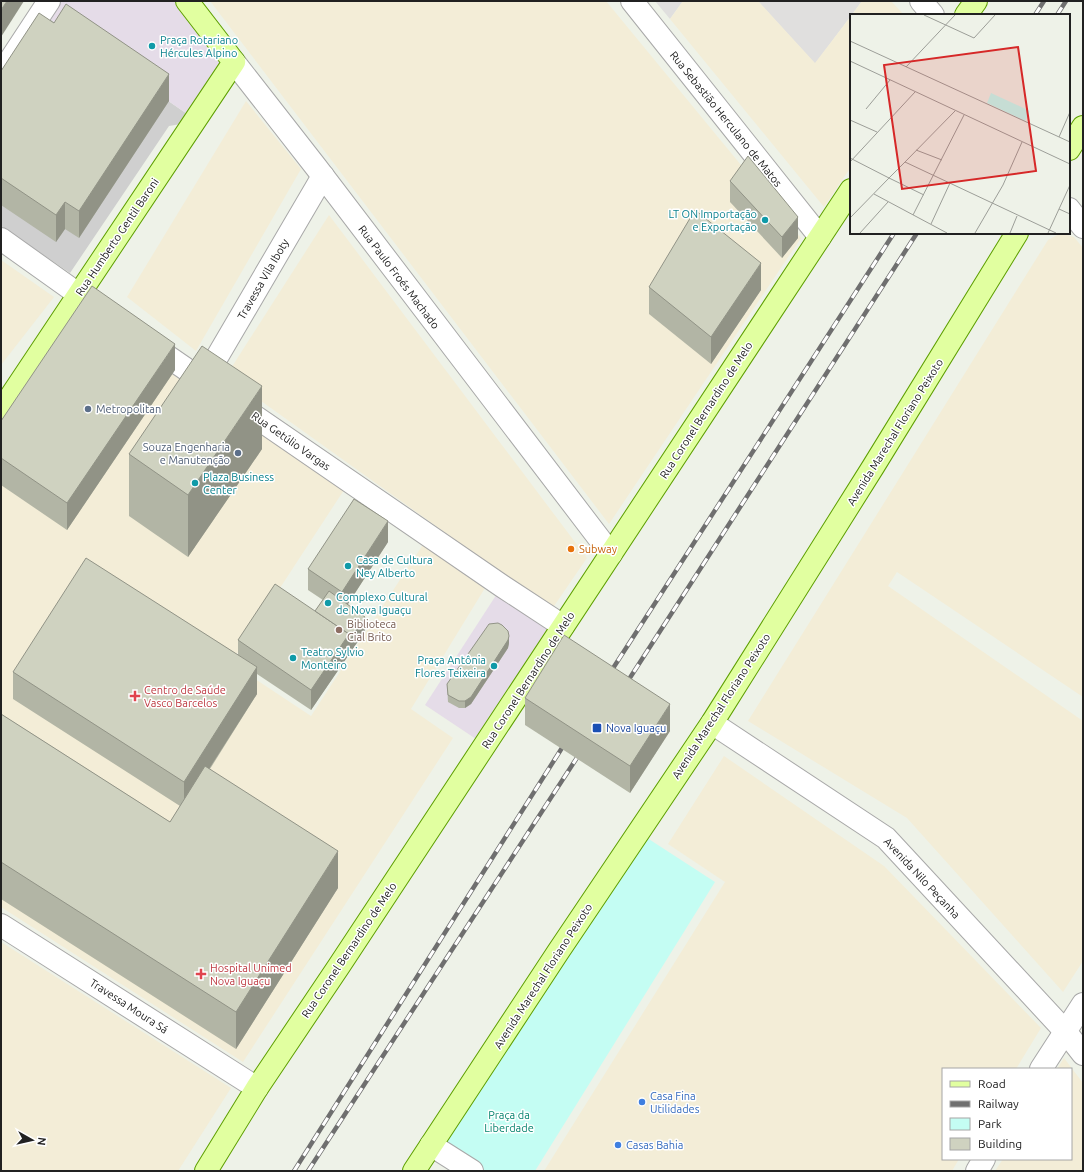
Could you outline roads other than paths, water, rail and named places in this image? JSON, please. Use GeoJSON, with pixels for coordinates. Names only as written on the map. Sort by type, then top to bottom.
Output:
{"type":"FeatureCollection","features":[{"type":"Feature","properties":{"kind":"main road","name":"Rua Paulo Froés Machado"},"geometry":{"type":"LineString","coordinates":[[187,1],[234,62]]}},
{"type":"Feature","properties":{"kind":"main road"},"geometry":{"type":"LineString","coordinates":[[967,14],[976,1]]}},
{"type":"Feature","properties":{"kind":"main road","name":"Rua Humberto Gentil Baroni"},"geometry":{"type":"LineString","coordinates":[[1,411],[234,62]]}},
{"type":"Feature","properties":{"kind":"main road"},"geometry":{"type":"LineString","coordinates":[[1070,147],[1083,127]]}},
{"type":"Feature","properties":{"kind":"main road","name":"Rua Coronel Bernardino de Melo"},"geometry":{"type":"LineString","coordinates":[[206,1171],[257,1088],[850,192]]}},
{"type":"Feature","properties":{"kind":"main road","name":"Avenida Marechal Floriano Peixoto"},"geometry":{"type":"LineString","coordinates":[[414,1171],[712,723],[873,467],[1016,234]]}},
{"type":"Feature","properties":{"kind":"street"},"geometry":{"type":"LineString","coordinates":[[1,74],[49,1]]}},
{"type":"Feature","properties":{"kind":"street","name":"Rua Sebastião Herculano de Matos"},"geometry":{"type":"LineString","coordinates":[[632,1],[820,237]]}},
{"type":"Feature","properties":{"kind":"street"},"geometry":{"type":"LineString","coordinates":[[921,1],[932,14]]}},
{"type":"Feature","properties":{"kind":"street","name":"Rua Paulo Froés Machado"},"geometry":{"type":"LineString","coordinates":[[234,62],[323,176],[611,554]]}},
{"type":"Feature","properties":{"kind":"street","name":"Travessa Vila Iboty"},"geometry":{"type":"LineString","coordinates":[[204,381],[323,176]]}},
{"type":"Feature","properties":{"kind":"street"},"geometry":{"type":"LineString","coordinates":[[1070,210],[1083,227]]}},
{"type":"Feature","properties":{"kind":"street"},"geometry":{"type":"LineString","coordinates":[[1,240],[111,317]]}},
{"type":"Feature","properties":{"kind":"street","name":"Rua Getúlio Vargas"},"geometry":{"type":"LineString","coordinates":[[137,335],[496,582],[563,626]]}},
{"type":"Feature","properties":{"kind":"street","name":"Avenida Nilo Peçanha"},"geometry":{"type":"LineString","coordinates":[[712,723],[886,838],[1065,1031],[1083,1054]]}},
{"type":"Feature","properties":{"kind":"street","name":"Travessa Moura Sá"},"geometry":{"type":"LineString","coordinates":[[1,925],[257,1088]]}},
{"type":"Feature","properties":{"kind":"street"},"geometry":{"type":"LineString","coordinates":[[1042,1068],[1083,1004]]}},
{"type":"Feature","properties":{"kind":"street"},"geometry":{"type":"LineString","coordinates":[[431,1145],[472,1171]]}},
{"type":"Feature","properties":{"kind":"street"},"geometry":{"type":"LineString","coordinates":[[977,1171],[983,1160]]}},
{"type":"Feature","properties":{"kind":"railway"},"geometry":{"type":"LineString","coordinates":[[1036,14],[1044,1]]}},
{"type":"Feature","properties":{"kind":"railway"},"geometry":{"type":"LineString","coordinates":[[1058,14],[1066,1]]}},
{"type":"Feature","properties":{"kind":"railway"},"geometry":{"type":"LineString","coordinates":[[608,676],[893,234]]}},
{"type":"Feature","properties":{"kind":"railway"},"geometry":{"type":"LineString","coordinates":[[624,687],[916,234]]}},
{"type":"Feature","properties":{"kind":"railway"},"geometry":{"type":"LineString","coordinates":[[294,1171],[567,740]]}},
{"type":"Feature","properties":{"kind":"railway"},"geometry":{"type":"LineString","coordinates":[[308,1171],[582,750]]}},
{"type":"Feature","properties":{"kind":"place","name":"Praça Rotariano Hércules Alpino"},"geometry":{"type":"Point","coordinates":[152,46]}},
{"type":"Feature","properties":{"kind":"place","name":"LT ON Importação e Exportação"},"geometry":{"type":"Point","coordinates":[765,220]}},
{"type":"Feature","properties":{"kind":"place","name":"Metropolitan"},"geometry":{"type":"Point","coordinates":[88,409]}},
{"type":"Feature","properties":{"kind":"place","name":"Souza Engenharia e Manutenção"},"geometry":{"type":"Point","coordinates":[238,453]}},
{"type":"Feature","properties":{"kind":"place","name":"Plaza Business Center"},"geometry":{"type":"Point","coordinates":[195,483]}},
{"type":"Feature","properties":{"kind":"place","name":"Subway"},"geometry":{"type":"Point","coordinates":[571,549]}},
{"type":"Feature","properties":{"kind":"place","name":"Casa de Cultura Ney Alberto"},"geometry":{"type":"Point","coordinates":[348,566]}},
{"type":"Feature","properties":{"kind":"place","name":"Complexo Cultural de Nova Iguaçu"},"geometry":{"type":"Point","coordinates":[328,603]}},
{"type":"Feature","properties":{"kind":"place","name":"Biblioteca Cial Brito"},"geometry":{"type":"Point","coordinates":[339,630]}},
{"type":"Feature","properties":{"kind":"place","name":"Teatro Sylvio Monteiro"},"geometry":{"type":"Point","coordinates":[293,658]}},
{"type":"Feature","properties":{"kind":"place","name":"Praça Antônia Flores Teixeira"},"geometry":{"type":"Point","coordinates":[494,666]}},
{"type":"Feature","properties":{"kind":"place","name":"Centro de Saúde Vasco Barcelos"},"geometry":{"type":"Point","coordinates":[135,696]}},
{"type":"Feature","properties":{"kind":"place","name":"Nova Iguaçu"},"geometry":{"type":"Point","coordinates":[597,728]}},
{"type":"Feature","properties":{"kind":"place","name":"Hospital Unimed Nova Iguaçu"},"geometry":{"type":"Point","coordinates":[201,974]}},
{"type":"Feature","properties":{"kind":"place","name":"Casa Fina Utilidades"},"geometry":{"type":"Point","coordinates":[642,1102]}},
{"type":"Feature","properties":{"kind":"place","name":"Casas Bahia"},"geometry":{"type":"Point","coordinates":[618,1145]}},
{"type":"Feature","properties":{"kind":"park label","name":"Praça da Liberdade"},"geometry":{"type":"Point","coordinates":[509,1121]}}]}
